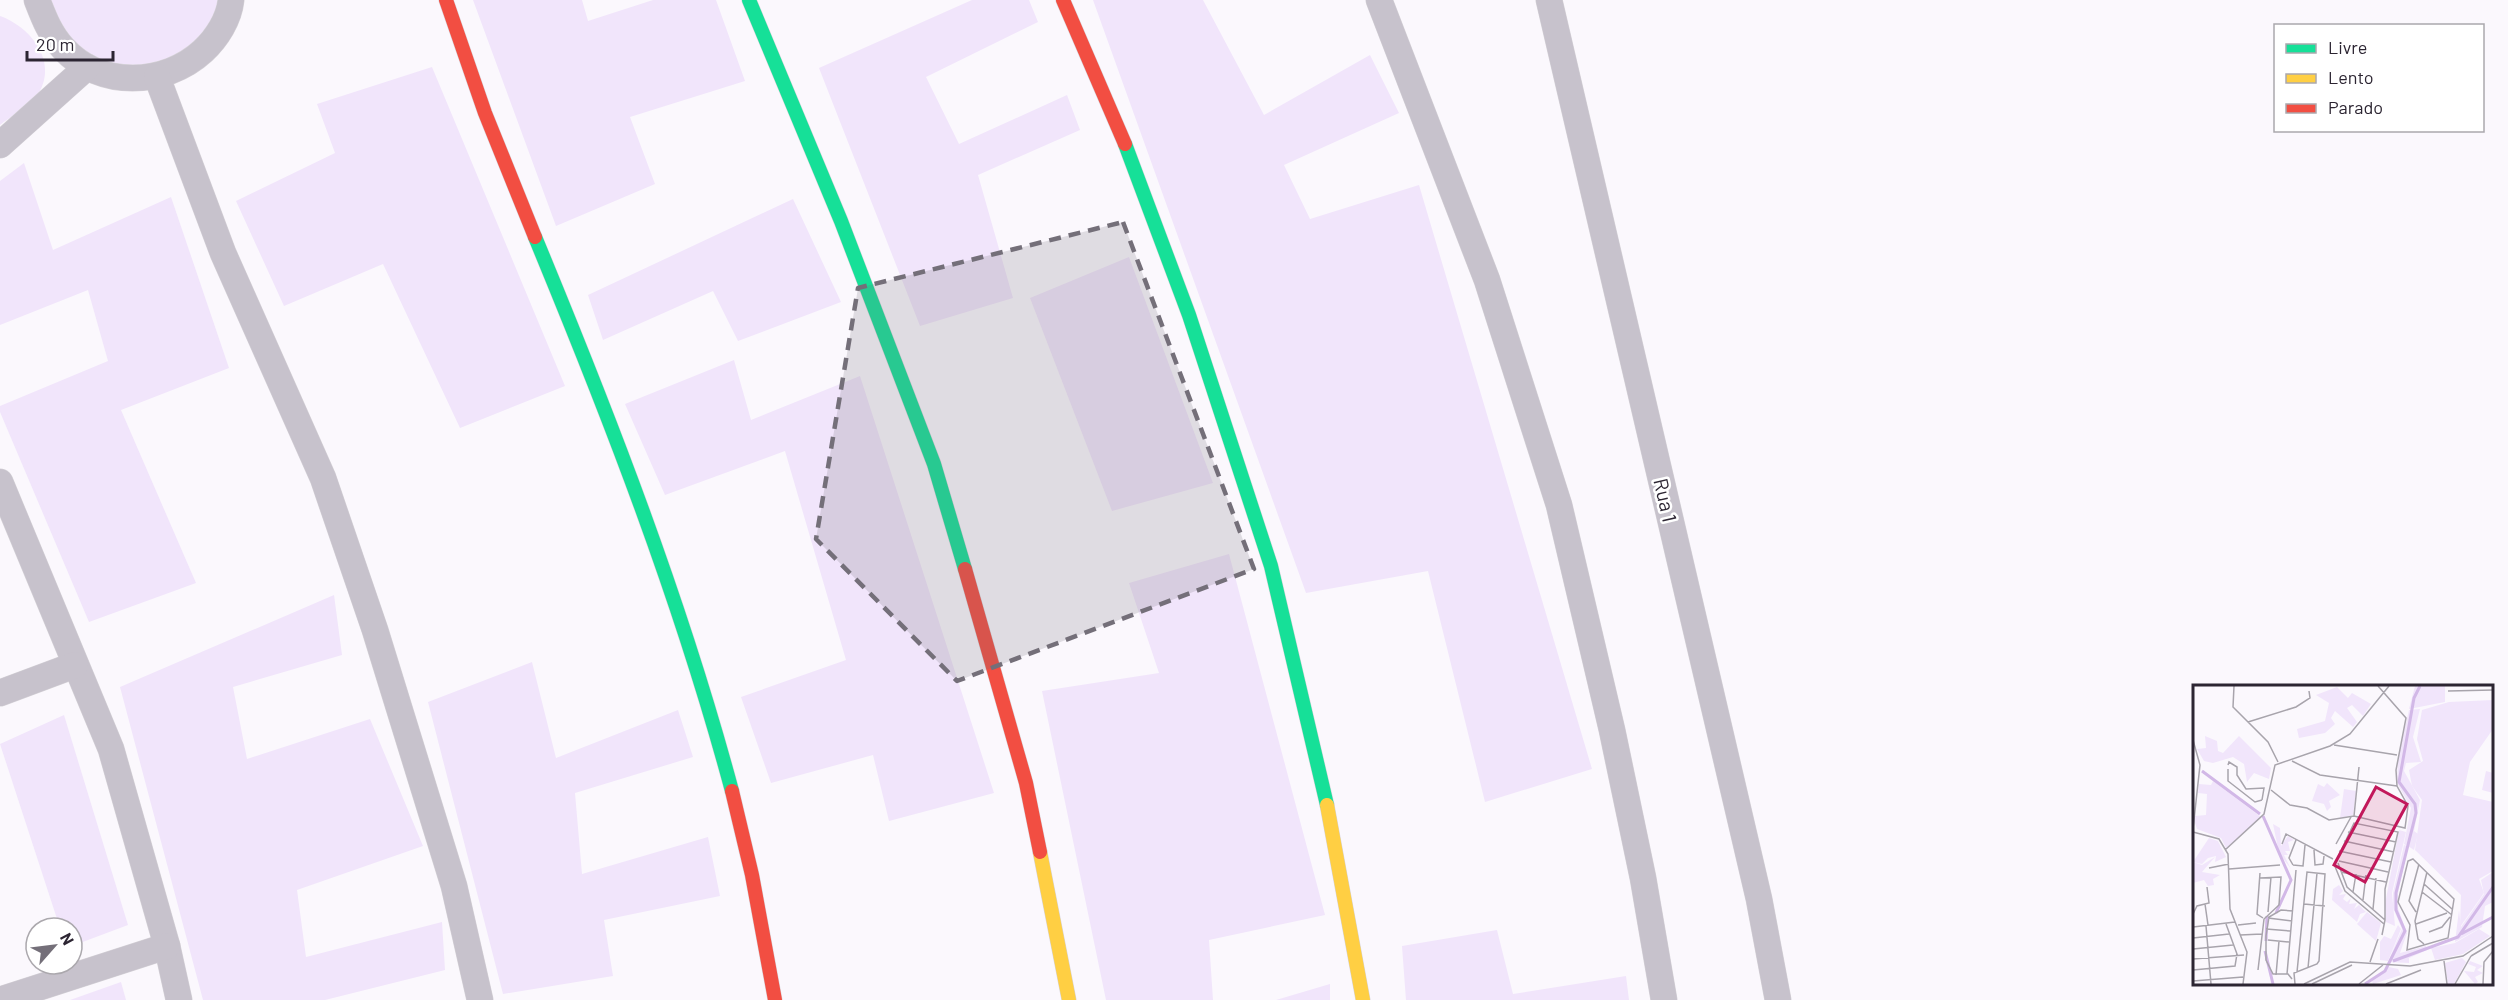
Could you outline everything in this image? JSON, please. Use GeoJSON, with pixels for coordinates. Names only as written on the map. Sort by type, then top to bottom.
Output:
{"type":"FeatureCollection","features":[{"type":"Feature","properties":{"kind":"street"},"geometry":{"type":"LineString","coordinates":[[37,0],[47,26],[64,50],[87,67],[109,76],[133,79],[157,77],[189,64],[214,40],[230,9],[231,0]]}},
{"type":"Feature","properties":{"kind":"street"},"geometry":{"type":"LineString","coordinates":[[447,0],[490,129],[546,270],[586,358],[677,606],[744,837],[775,1000]]}},
{"type":"Feature","properties":{"kind":"street"},"geometry":{"type":"LineString","coordinates":[[749,0],[841,221],[934,464],[1026,783],[1069,1000]]}},
{"type":"Feature","properties":{"kind":"street"},"geometry":{"type":"LineString","coordinates":[[1063,0],[1133,163],[1189,315],[1271,566],[1321,774],[1363,1000]]}},
{"type":"Feature","properties":{"kind":"street"},"geometry":{"type":"LineString","coordinates":[[1379,0],[1487,280],[1559,505],[1612,729],[1643,878],[1664,1000]]}},
{"type":"Feature","properties":{"kind":"street","name":"Rua 1"},"geometry":{"type":"LineString","coordinates":[[1549,0],[1759,899],[1778,1000]]}},
{"type":"Feature","properties":{"kind":"street"},"geometry":{"type":"LineString","coordinates":[[0,145],[87,67]]}},
{"type":"Feature","properties":{"kind":"street"},"geometry":{"type":"LineString","coordinates":[[157,77],[223,253],[323,477],[375,630],[454,886],[480,1000]]}},
{"type":"Feature","properties":{"kind":"street"},"geometry":{"type":"LineString","coordinates":[[0,482],[111,749],[167,946],[179,1000]]}},
{"type":"Feature","properties":{"kind":"street"},"geometry":{"type":"LineString","coordinates":[[0,693],[75,665]]}},
{"type":"Feature","properties":{"kind":"street"},"geometry":{"type":"LineString","coordinates":[[0,1000],[167,946]]}},
{"type":"Feature","properties":{"kind":"highlighted area"},"geometry":{"type":"Polygon","coordinates":[[[1123,222],[1254,569],[957,681],[816,539],[858,288],[1123,222]]]}},
{"type":"Feature","properties":{"kind":"shaded area"},"geometry":{"type":"Polygon","coordinates":[[[49,0],[220,0],[214,17],[192,45],[163,62],[146,66],[128,66],[101,60],[78,47],[62,28],[49,0]]]}},
{"type":"Feature","properties":{"kind":"shaded area"},"geometry":{"type":"Polygon","coordinates":[[[473,0],[582,0],[588,21],[653,0],[716,0],[745,81],[630,117],[655,184],[556,226],[473,0]]]}},
{"type":"Feature","properties":{"kind":"shaded area"},"geometry":{"type":"Polygon","coordinates":[[[972,0],[1029,0],[1038,22],[926,77],[959,144],[1067,95],[1080,130],[978,175],[1013,298],[920,326],[819,68],[972,0]]]}},
{"type":"Feature","properties":{"kind":"shaded area"},"geometry":{"type":"Polygon","coordinates":[[[1093,0],[1203,0],[1264,115],[1370,55],[1399,113],[1284,165],[1310,219],[1419,185],[1592,769],[1485,802],[1428,571],[1306,593],[1093,0]]]}},
{"type":"Feature","properties":{"kind":"shaded area"},"geometry":{"type":"Polygon","coordinates":[[[0,16],[22,28],[31,37],[44,59],[45,71],[43,84],[34,100],[0,125],[0,16]]]}},
{"type":"Feature","properties":{"kind":"shaded area"},"geometry":{"type":"Polygon","coordinates":[[[432,67],[565,386],[460,428],[383,264],[284,306],[236,201],[335,153],[317,104],[432,67]]]}},
{"type":"Feature","properties":{"kind":"shaded area"},"geometry":{"type":"Polygon","coordinates":[[[24,163],[53,250],[171,197],[229,368],[121,410],[196,583],[89,622],[0,412],[0,406],[108,361],[88,290],[0,325],[0,181],[24,163]]]}},
{"type":"Feature","properties":{"kind":"shaded area"},"geometry":{"type":"Polygon","coordinates":[[[793,199],[841,302],[738,341],[713,291],[603,340],[588,295],[793,199]]]}},
{"type":"Feature","properties":{"kind":"shaded area"},"geometry":{"type":"Polygon","coordinates":[[[1129,257],[1213,483],[1112,511],[1030,298],[1129,257]]]}},
{"type":"Feature","properties":{"kind":"shaded area"},"geometry":{"type":"Polygon","coordinates":[[[734,360],[751,420],[860,376],[994,793],[889,821],[873,755],[771,783],[741,697],[846,660],[785,451],[665,495],[625,404],[734,360]]]}},
{"type":"Feature","properties":{"kind":"shaded area"},"geometry":{"type":"Polygon","coordinates":[[[1229,554],[1325,915],[1209,940],[1213,1000],[1106,1000],[1042,691],[1159,673],[1129,583],[1229,554]]]}},
{"type":"Feature","properties":{"kind":"shaded area"},"geometry":{"type":"Polygon","coordinates":[[[334,595],[342,655],[233,687],[247,759],[370,719],[423,846],[297,890],[306,957],[442,922],[445,970],[325,1000],[203,1000],[120,687],[334,595]]]}},
{"type":"Feature","properties":{"kind":"shaded area"},"geometry":{"type":"Polygon","coordinates":[[[532,662],[556,758],[678,710],[693,757],[575,793],[582,874],[708,837],[720,896],[604,920],[613,976],[503,994],[428,702],[532,662]]]}},
{"type":"Feature","properties":{"kind":"shaded area"},"geometry":{"type":"Polygon","coordinates":[[[64,715],[128,925],[84,942],[84,916],[56,916],[0,744],[64,715]]]}},
{"type":"Feature","properties":{"kind":"shaded area"},"geometry":{"type":"Polygon","coordinates":[[[1497,930],[1513,994],[1626,976],[1629,1000],[1406,1000],[1402,946],[1497,930]]]}},
{"type":"Feature","properties":{"kind":"shaded area"},"geometry":{"type":"Polygon","coordinates":[[[121,982],[126,1000],[70,1000],[121,982]]]}},
{"type":"Feature","properties":{"kind":"shaded area"},"geometry":{"type":"Polygon","coordinates":[[[1330,984],[1330,1000],[1276,1000],[1330,984]]]}},
{"type":"Feature","properties":{"kind":"traffic: fast"},"geometry":{"type":"LineString","coordinates":[[749,0],[841,221],[934,464],[965,569]]}},
{"type":"Feature","properties":{"kind":"traffic: fast"},"geometry":{"type":"LineString","coordinates":[[1125,144],[1189,315],[1271,566],[1327,805]]}},
{"type":"Feature","properties":{"kind":"traffic: fast"},"geometry":{"type":"LineString","coordinates":[[535,237],[617,442],[667,580],[732,791]]}},
{"type":"Feature","properties":{"kind":"traffic: slow"},"geometry":{"type":"LineString","coordinates":[[1327,805],[1363,1000]]}},
{"type":"Feature","properties":{"kind":"traffic: slow"},"geometry":{"type":"LineString","coordinates":[[1040,852],[1069,1000]]}},
{"type":"Feature","properties":{"kind":"traffic: jam"},"geometry":{"type":"LineString","coordinates":[[446,0],[485,113],[535,237]]}},
{"type":"Feature","properties":{"kind":"traffic: jam"},"geometry":{"type":"LineString","coordinates":[[1063,0],[1125,144]]}},
{"type":"Feature","properties":{"kind":"traffic: jam"},"geometry":{"type":"LineString","coordinates":[[965,569],[1026,783],[1040,852]]}},
{"type":"Feature","properties":{"kind":"traffic: jam"},"geometry":{"type":"LineString","coordinates":[[732,791],[752,875],[775,1000]]}}]}
